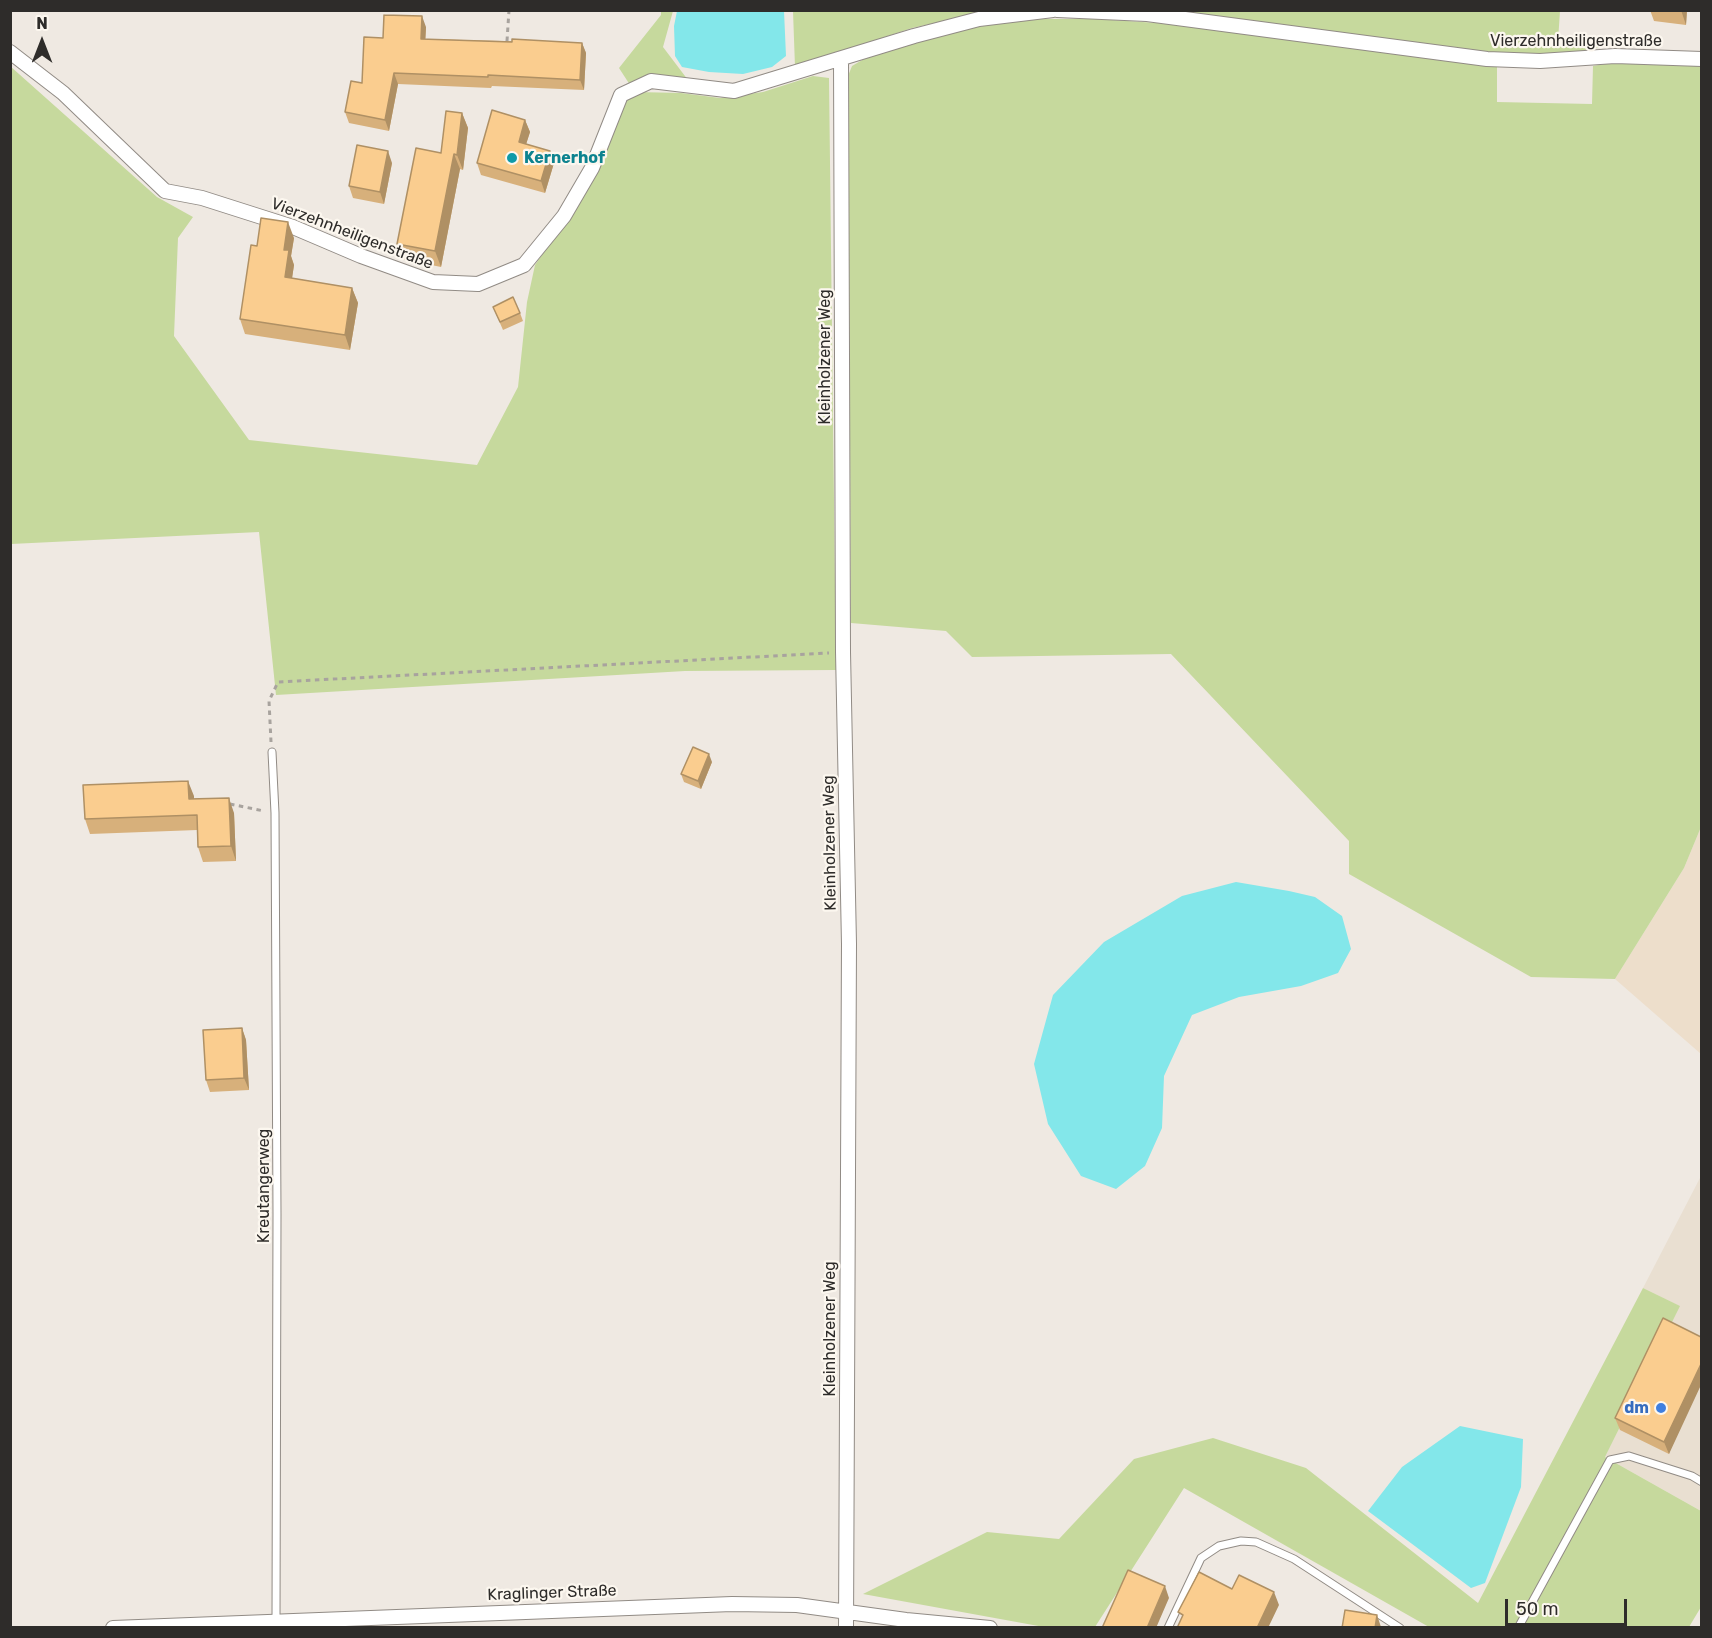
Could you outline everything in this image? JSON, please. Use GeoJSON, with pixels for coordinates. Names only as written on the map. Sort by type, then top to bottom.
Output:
{"type":"FeatureCollection","features":[{"type":"Feature","properties":{"kind":"street","name":"Vierzehnheiligenstraße"},"geometry":{"type":"LineString","coordinates":[[10,52],[63,93],[165,191],[202,198],[292,227],[361,256],[433,282],[478,284],[524,266],[564,216],[592,168],[621,95],[651,81],[734,91],[914,36],[979,19],[1055,10],[1147,14],[1487,59],[1540,61],[1615,56],[1701,59]]}},
{"type":"Feature","properties":{"kind":"street","name":"Kleinholzener Weg"},"geometry":{"type":"LineString","coordinates":[[841,59],[843,652],[849,944],[846,1628]]}},
{"type":"Feature","properties":{"kind":"street","name":"Kraglinger Straße"},"geometry":{"type":"LineString","coordinates":[[113,1628],[732,1604],[797,1605],[990,1628]]}},
{"type":"Feature","properties":{"kind":"lane","name":"Kreutangerweg"},"geometry":{"type":"LineString","coordinates":[[272,752],[275,813],[278,1214],[276,1620]]}},
{"type":"Feature","properties":{"kind":"lane"},"geometry":{"type":"LineString","coordinates":[[1518,1628],[1610,1460],[1629,1456],[1692,1476],[1701,1482]]}},
{"type":"Feature","properties":{"kind":"lane"},"geometry":{"type":"LineString","coordinates":[[1168,1628],[1202,1558],[1219,1546],[1240,1541],[1256,1542],[1294,1558],[1400,1628]]}},
{"type":"Feature","properties":{"kind":"path"},"geometry":{"type":"LineString","coordinates":[[507,41],[509,10]]}},
{"type":"Feature","properties":{"kind":"path"},"geometry":{"type":"LineString","coordinates":[[272,752],[269,701],[278,682],[843,652]]}},
{"type":"Feature","properties":{"kind":"path"},"geometry":{"type":"LineString","coordinates":[[219,803],[275,813]]}},
{"type":"Feature","properties":{"kind":"shaded area"},"geometry":{"type":"Polygon","coordinates":[[[1701,827],[1701,1054],[1615,979],[1684,868],[1701,827]]]}},
{"type":"Feature","properties":{"kind":"shaded area"},"geometry":{"type":"Polygon","coordinates":[[[1701,1176],[1701,1511],[1605,1457],[1679,1306],[1643,1288],[1701,1176]]]}},
{"type":"Feature","properties":{"kind":"green space"},"geometry":{"type":"Polygon","coordinates":[[[661,11],[673,11],[663,47],[688,80],[652,74],[630,85],[619,68],[661,15],[661,11]]]}},
{"type":"Feature","properties":{"kind":"green space"},"geometry":{"type":"Polygon","coordinates":[[[793,11],[988,11],[912,28],[795,67],[793,11]]]}},
{"type":"Feature","properties":{"kind":"green space"},"geometry":{"type":"Polygon","coordinates":[[[1151,11],[1560,11],[1558,41],[1622,41],[1586,51],[1512,56],[1151,11]]]}},
{"type":"Feature","properties":{"kind":"green space"},"geometry":{"type":"Polygon","coordinates":[[[1041,19],[1097,19],[1172,24],[1497,65],[1497,102],[1592,104],[1593,66],[1620,61],[1701,64],[1701,827],[1684,868],[1615,979],[1531,977],[1349,874],[1349,841],[1171,654],[972,657],[946,631],[851,623],[848,76],[852,66],[869,56],[915,41],[992,24],[1041,19]]]}},
{"type":"Feature","properties":{"kind":"green space"},"geometry":{"type":"Polygon","coordinates":[[[10,66],[157,197],[193,217],[178,238],[174,336],[249,440],[477,465],[518,387],[527,302],[535,265],[567,218],[623,102],[636,92],[681,93],[720,98],[763,92],[813,76],[829,78],[836,670],[685,671],[276,695],[259,532],[11,544],[10,66]]]}},
{"type":"Feature","properties":{"kind":"green space"},"geometry":{"type":"Polygon","coordinates":[[[1643,1288],[1680,1306],[1605,1457],[1701,1511],[1701,1607],[1689,1627],[1429,1627],[1184,1488],[1095,1627],[1044,1627],[863,1594],[987,1532],[1059,1539],[1134,1459],[1213,1438],[1306,1468],[1478,1603],[1643,1288]]]}},
{"type":"Feature","properties":{"kind":"water"},"geometry":{"type":"Polygon","coordinates":[[[677,11],[784,11],[786,56],[772,67],[743,74],[709,72],[682,67],[675,56],[674,26],[677,11]]]}},
{"type":"Feature","properties":{"kind":"water"},"geometry":{"type":"Polygon","coordinates":[[[1236,882],[1315,897],[1342,916],[1351,949],[1338,973],[1301,986],[1239,997],[1192,1015],[1164,1076],[1162,1128],[1145,1166],[1116,1189],[1081,1176],[1048,1124],[1034,1064],[1053,995],[1104,942],[1182,896],[1236,882]]]}},
{"type":"Feature","properties":{"kind":"water"},"geometry":{"type":"Polygon","coordinates":[[[1460,1426],[1523,1439],[1521,1487],[1485,1583],[1471,1588],[1368,1511],[1402,1467],[1460,1426]]]}},
{"type":"Feature","properties":{"kind":"building"},"geometry":{"type":"Polygon","coordinates":[[[384,15],[422,16],[421,39],[512,42],[512,39],[582,43],[580,80],[394,73],[385,120],[345,112],[351,81],[362,83],[364,37],[383,38],[384,15]]]}},
{"type":"Feature","properties":{"kind":"building","name":"Kernerhof"},"geometry":{"type":"Polygon","coordinates":[[[492,110],[525,120],[519,142],[550,151],[541,181],[477,163],[492,110]]]}},
{"type":"Feature","properties":{"kind":"building"},"geometry":{"type":"Polygon","coordinates":[[[446,111],[462,113],[457,155],[454,154],[435,251],[397,244],[416,148],[441,153],[446,111]]]}},
{"type":"Feature","properties":{"kind":"building"},"geometry":{"type":"Polygon","coordinates":[[[357,145],[388,151],[380,192],[349,186],[357,145]]]}},
{"type":"Feature","properties":{"kind":"building"},"geometry":{"type":"Polygon","coordinates":[[[261,218],[288,222],[284,250],[289,250],[285,277],[352,288],[345,335],[240,319],[251,245],[257,246],[261,218]]]}},
{"type":"Feature","properties":{"kind":"building"},"geometry":{"type":"Polygon","coordinates":[[[513,297],[520,313],[500,322],[493,307],[513,297]]]}},
{"type":"Feature","properties":{"kind":"building"},"geometry":{"type":"Polygon","coordinates":[[[693,747],[709,754],[698,781],[681,774],[693,747]]]}},
{"type":"Feature","properties":{"kind":"building"},"geometry":{"type":"Polygon","coordinates":[[[188,781],[189,799],[229,798],[231,846],[198,847],[197,815],[85,819],[83,785],[188,781]]]}},
{"type":"Feature","properties":{"kind":"building"},"geometry":{"type":"Polygon","coordinates":[[[242,1028],[244,1078],[206,1080],[203,1030],[242,1028]]]}},
{"type":"Feature","properties":{"kind":"building","name":"dm"},"geometry":{"type":"Polygon","coordinates":[[[1663,1318],[1701,1337],[1701,1364],[1664,1442],[1615,1418],[1663,1318]]]}},
{"type":"Feature","properties":{"kind":"building"},"geometry":{"type":"Polygon","coordinates":[[[1128,1570],[1165,1586],[1147,1628],[1102,1628],[1128,1570]]]}},
{"type":"Feature","properties":{"kind":"building"},"geometry":{"type":"Polygon","coordinates":[[[1199,1572],[1232,1589],[1239,1575],[1274,1592],[1257,1628],[1177,1628],[1183,1615],[1178,1612],[1199,1572]]]}},
{"type":"Feature","properties":{"kind":"building"},"geometry":{"type":"Polygon","coordinates":[[[1345,1610],[1377,1615],[1375,1628],[1342,1628],[1345,1610]]]}},
{"type":"Feature","properties":{"kind":"place","name":"Kernerhof"},"geometry":{"type":"Point","coordinates":[512,158]}},
{"type":"Feature","properties":{"kind":"place","name":"dm"},"geometry":{"type":"Point","coordinates":[1661,1408]}}]}
